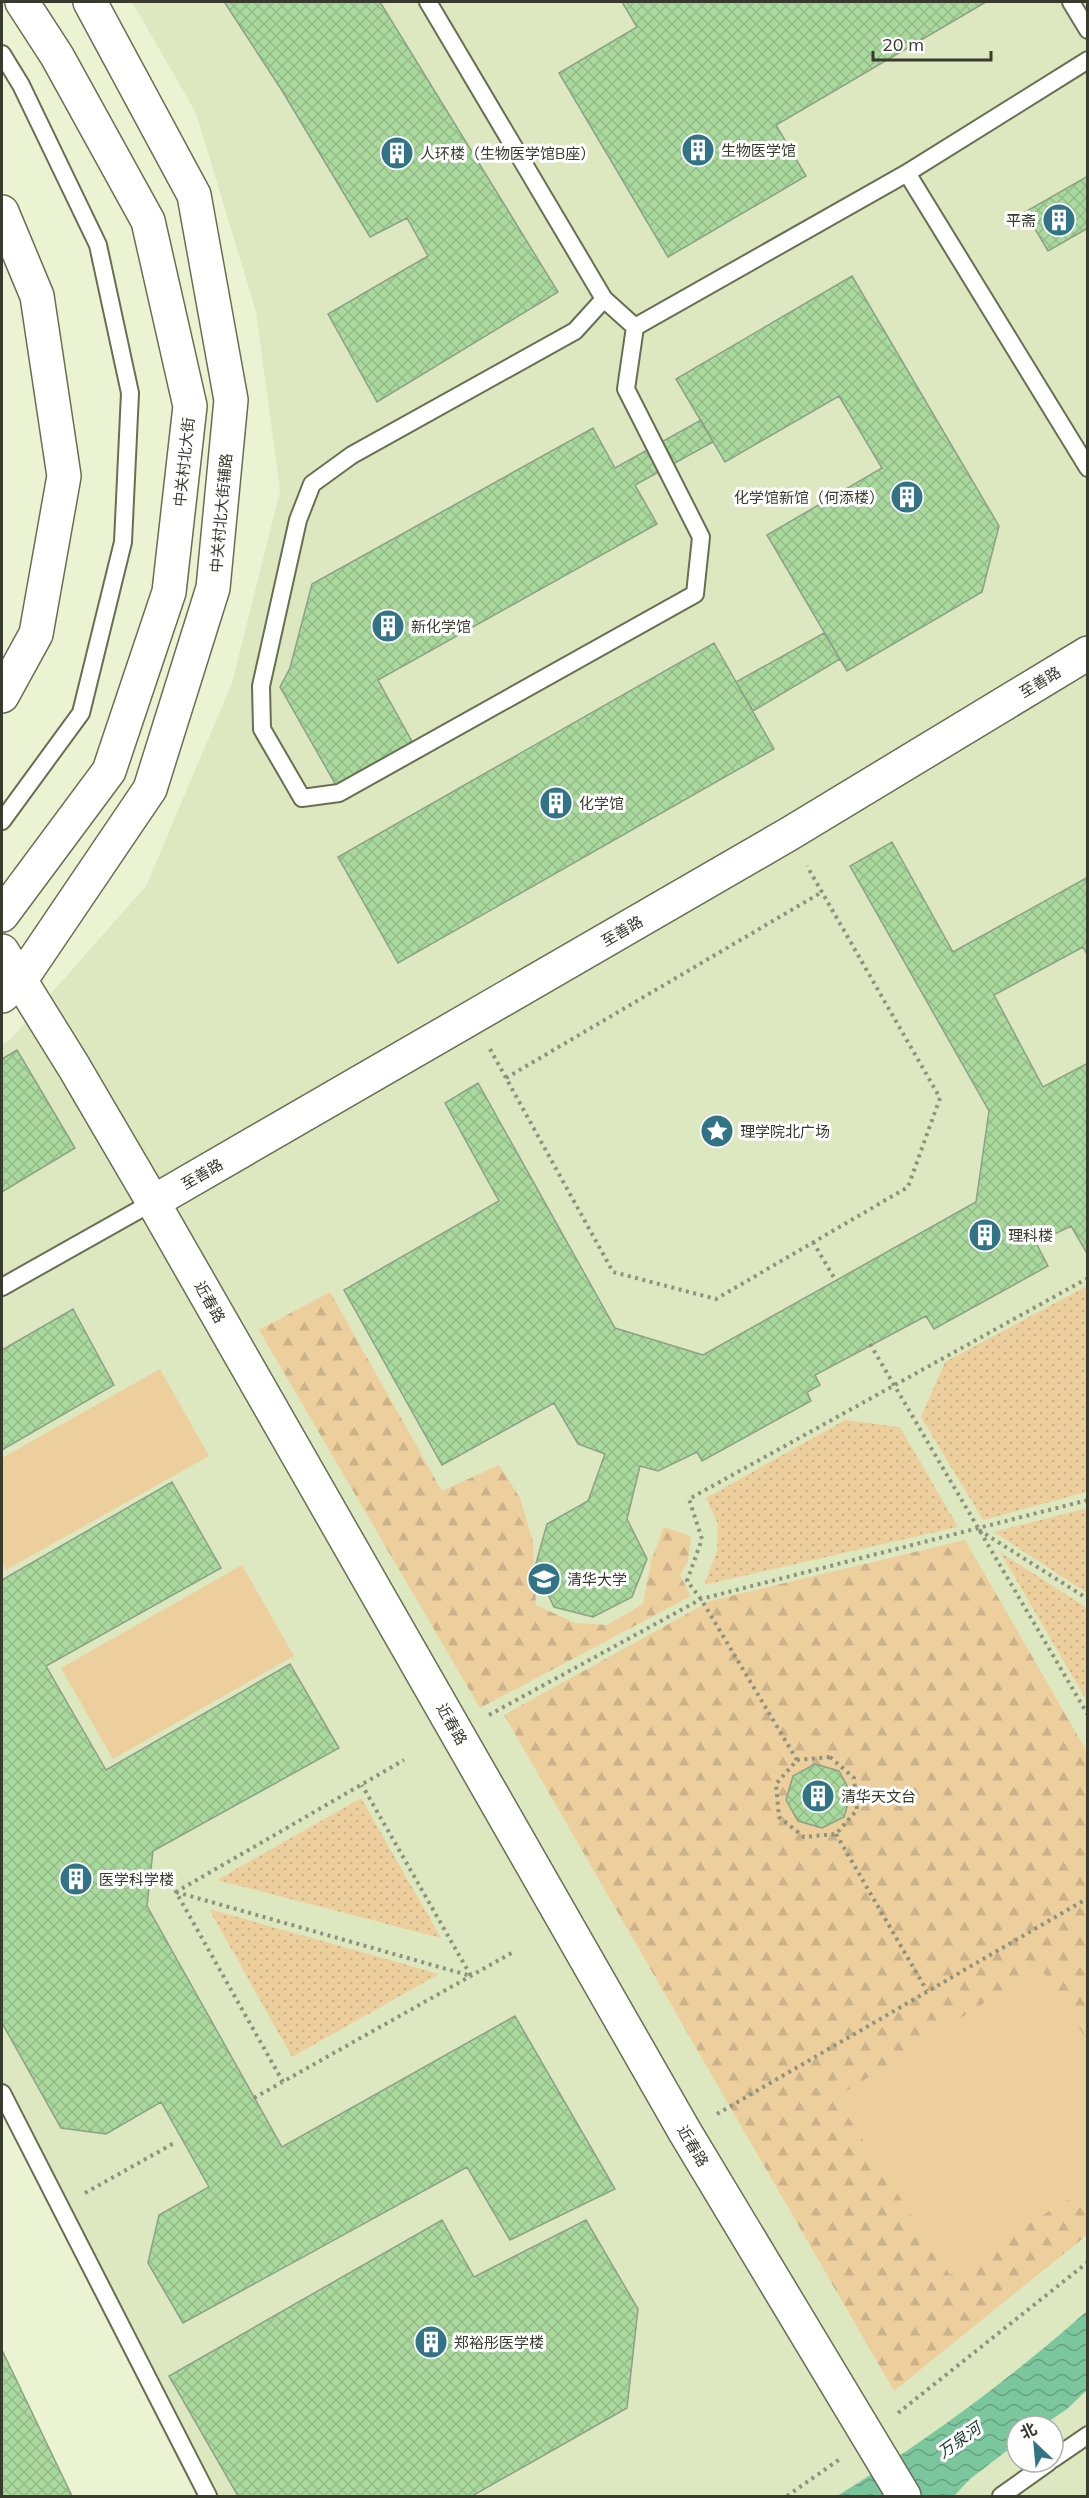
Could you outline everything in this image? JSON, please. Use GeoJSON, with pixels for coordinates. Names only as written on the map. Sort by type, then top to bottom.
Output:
{"type":"FeatureCollection","features":[{"type":"Feature","properties":{"kind":"street","name":"中关村北大街"},"geometry":{"type":"LineString","coordinates":[[2,915],[109,771],[169,592],[190,406],[148,221],[57,56],[22,2]]}},
{"type":"Feature","properties":{"kind":"street","name":"中关村北大街辅路"},"geometry":{"type":"LineString","coordinates":[[11,989],[150,789],[213,588],[231,400],[194,195],[90,2]]}},
{"type":"Feature","properties":{"kind":"street"},"geometry":{"type":"LineString","coordinates":[[2,212],[37,296],[64,476],[36,634],[2,696]]}},
{"type":"Feature","properties":{"kind":"street"},"geometry":{"type":"LineString","coordinates":[[2,250],[37,296]]}},
{"type":"Feature","properties":{"kind":"street","name":"至善路"},"geometry":{"type":"LineString","coordinates":[[153,1202],[789,834],[1088,653]]}},
{"type":"Feature","properties":{"kind":"street","name":"近春路"},"geometry":{"type":"LineString","coordinates":[[2,951],[11,989],[74,1067],[685,2132],[904,2496]]}},
{"type":"Feature","properties":{"kind":"lane"},"geometry":{"type":"LineString","coordinates":[[428,2],[604,299],[635,327]]}},
{"type":"Feature","properties":{"kind":"lane"},"geometry":{"type":"LineString","coordinates":[[1071,2],[1088,30]]}},
{"type":"Feature","properties":{"kind":"lane"},"geometry":{"type":"LineString","coordinates":[[2,54],[21,85],[98,245],[130,393],[123,542],[81,713],[2,820]]}},
{"type":"Feature","properties":{"kind":"lane"},"geometry":{"type":"LineString","coordinates":[[635,327],[907,173],[1088,60]]}},
{"type":"Feature","properties":{"kind":"lane"},"geometry":{"type":"LineString","coordinates":[[907,173],[1081,443],[1088,468]]}},
{"type":"Feature","properties":{"kind":"lane"},"geometry":{"type":"LineString","coordinates":[[604,299],[576,331],[352,455],[312,484],[298,520],[261,686],[262,729],[302,798],[339,793],[695,594],[701,537],[626,389],[635,327]]}},
{"type":"Feature","properties":{"kind":"lane"},"geometry":{"type":"LineString","coordinates":[[2,663],[36,634]]}},
{"type":"Feature","properties":{"kind":"lane"},"geometry":{"type":"LineString","coordinates":[[2,1287],[153,1202]]}},
{"type":"Feature","properties":{"kind":"lane"},"geometry":{"type":"LineString","coordinates":[[2,2093],[208,2496]]}},
{"type":"Feature","properties":{"kind":"lane"},"geometry":{"type":"LineString","coordinates":[[1065,2451],[1088,2435]]}},
{"type":"Feature","properties":{"kind":"lane"},"geometry":{"type":"LineString","coordinates":[[1001,2496],[1032,2474]]}},
{"type":"Feature","properties":{"kind":"path"},"geometry":{"type":"LineString","coordinates":[[472,1017],[613,1272],[716,1299],[908,1187],[940,1098],[789,834]]}},
{"type":"Feature","properties":{"kind":"path"},"geometry":{"type":"LineString","coordinates":[[506,1078],[822,892]]}},
{"type":"Feature","properties":{"kind":"path"},"geometry":{"type":"LineString","coordinates":[[813,1242],[836,1281]]}},
{"type":"Feature","properties":{"kind":"path"},"geometry":{"type":"LineString","coordinates":[[797,1760],[701,1599],[687,1581],[702,1539],[689,1499],[1088,1278]]}},
{"type":"Feature","properties":{"kind":"path"},"geometry":{"type":"LineString","coordinates":[[870,1344],[1088,1715]]}},
{"type":"Feature","properties":{"kind":"path"},"geometry":{"type":"LineString","coordinates":[[457,1732],[701,1599],[979,1530],[1088,1500]]}},
{"type":"Feature","properties":{"kind":"path"},"geometry":{"type":"LineString","coordinates":[[979,1530],[1088,1599]]}},
{"type":"Feature","properties":{"kind":"path"},"geometry":{"type":"LineString","coordinates":[[830,1757],[854,1778],[857,1810],[836,1834],[804,1837],[779,1816],[776,1784],[797,1760],[830,1757]]}},
{"type":"Feature","properties":{"kind":"path"},"geometry":{"type":"LineString","coordinates":[[176,1892],[404,1760]]}},
{"type":"Feature","properties":{"kind":"path"},"geometry":{"type":"LineString","coordinates":[[362,1785],[471,1976]]}},
{"type":"Feature","properties":{"kind":"path"},"geometry":{"type":"LineString","coordinates":[[836,1834],[927,1991]]}},
{"type":"Feature","properties":{"kind":"path"},"geometry":{"type":"LineString","coordinates":[[176,1892],[471,1976]]}},
{"type":"Feature","properties":{"kind":"path"},"geometry":{"type":"LineString","coordinates":[[176,1892],[283,2082]]}},
{"type":"Feature","properties":{"kind":"path"},"geometry":{"type":"LineString","coordinates":[[685,2132],[1088,1898]]}},
{"type":"Feature","properties":{"kind":"path"},"geometry":{"type":"LineString","coordinates":[[254,2098],[515,1951]]}},
{"type":"Feature","properties":{"kind":"path"},"geometry":{"type":"LineString","coordinates":[[60,2207],[176,2142]]}},
{"type":"Feature","properties":{"kind":"path"},"geometry":{"type":"LineString","coordinates":[[787,2496],[869,2436],[1088,2262]]}},
{"type":"Feature","properties":{"kind":"shaded area","name":"清华大学"},"geometry":{"type":"Polygon","coordinates":[[[132,2],[1087,2],[1087,2496],[196,2496],[2,2114],[2,1045],[9,1041],[146,886],[232,683],[280,491],[256,312],[196,113],[132,2]]]}},
{"type":"Feature","properties":{"kind":"green space"},"geometry":{"type":"Polygon","coordinates":[[[1087,1286],[1087,1492],[983,1520],[921,1417],[945,1362],[1087,1286]]]}},
{"type":"Feature","properties":{"kind":"green space"},"geometry":{"type":"Polygon","coordinates":[[[330,1292],[442,1491],[499,1465],[520,1498],[533,1542],[536,1605],[575,1623],[607,1625],[643,1604],[651,1561],[664,1527],[691,1536],[688,1561],[680,1575],[691,1596],[480,1708],[259,1330],[330,1292]]]}},
{"type":"Feature","properties":{"kind":"green space"},"geometry":{"type":"Polygon","coordinates":[[[160,1369],[209,1456],[6,1570],[2,1562],[2,1458],[160,1369]]]}},
{"type":"Feature","properties":{"kind":"green space"},"geometry":{"type":"Polygon","coordinates":[[[845,1420],[900,1427],[958,1527],[704,1585],[717,1551],[718,1524],[706,1498],[845,1420]]]}},
{"type":"Feature","properties":{"kind":"green space"},"geometry":{"type":"Polygon","coordinates":[[[1087,1508],[1087,1593],[994,1532],[1087,1508]]]}},
{"type":"Feature","properties":{"kind":"green space"},"geometry":{"type":"Polygon","coordinates":[[[965,1540],[1087,1752],[1087,2235],[894,2391],[504,1715],[710,1601],[965,1540]]]}},
{"type":"Feature","properties":{"kind":"green space"},"geometry":{"type":"Polygon","coordinates":[[[1000,1552],[1087,1608],[1087,1701],[1000,1552]]]}},
{"type":"Feature","properties":{"kind":"green space"},"geometry":{"type":"Polygon","coordinates":[[[242,1565],[294,1656],[113,1759],[61,1668],[242,1565]]]}},
{"type":"Feature","properties":{"kind":"green space"},"geometry":{"type":"Polygon","coordinates":[[[361,1798],[441,1938],[217,1880],[361,1798]]]}},
{"type":"Feature","properties":{"kind":"green space"},"geometry":{"type":"Polygon","coordinates":[[[209,1909],[439,1974],[292,2057],[209,1909]]]}},
{"type":"Feature","properties":{"kind":"green space"},"geometry":{"type":"Polygon","coordinates":[[[1040,1967],[1087,2040],[1087,2187],[950,2275],[836,2098],[1040,1967]]]}},
{"type":"Feature","properties":{"kind":"water","name":"万泉河"},"geometry":{"type":"Polygon","coordinates":[[[1087,2311],[1087,2390],[1060,2414],[1005,2414],[1005,2452],[970,2479],[954,2496],[837,2496],[903,2454],[1028,2361],[1087,2311]]]}},
{"type":"Feature","properties":{"kind":"building","name":"人环楼（生物医学馆B座）"},"geometry":{"type":"Polygon","coordinates":[[[380,2],[558,292],[377,402],[328,314],[428,256],[407,218],[370,237],[281,89],[225,3],[380,2]]]}},
{"type":"Feature","properties":{"kind":"building","name":"生物医学馆"},"geometry":{"type":"Polygon","coordinates":[[[622,2],[986,2],[776,125],[806,176],[668,257],[559,73],[637,27],[622,2]]]}},
{"type":"Feature","properties":{"kind":"building","name":"平斋"},"geometry":{"type":"Polygon","coordinates":[[[1088,176],[1088,228],[1048,251],[1025,212],[1088,176]]]}},
{"type":"Feature","properties":{"kind":"building","name":"化学馆新馆（何添楼）"},"geometry":{"type":"Polygon","coordinates":[[[852,276],[999,526],[982,592],[847,671],[767,535],[882,468],[839,396],[725,462],[676,379],[852,276]]]}},
{"type":"Feature","properties":{"kind":"building","name":"新化学馆"},"geometry":{"type":"Polygon","coordinates":[[[701,420],[713,442],[635,485],[657,524],[378,680],[414,745],[337,787],[280,687],[290,668],[312,584],[593,428],[615,468],[701,420]]]}},
{"type":"Feature","properties":{"kind":"building"},"geometry":{"type":"Polygon","coordinates":[[[824,633],[840,659],[753,711],[736,682],[824,633]]]}},
{"type":"Feature","properties":{"kind":"building","name":"化学馆"},"geometry":{"type":"Polygon","coordinates":[[[714,643],[774,749],[398,963],[338,857],[714,643]]]}},
{"type":"Feature","properties":{"kind":"building","name":"理科楼"},"geometry":{"type":"Polygon","coordinates":[[[892,842],[953,952],[1088,877],[1088,956],[1083,947],[994,995],[1043,1087],[1088,1063],[1088,1255],[1071,1226],[1036,1243],[1048,1266],[934,1329],[926,1316],[815,1375],[820,1385],[807,1392],[811,1401],[702,1461],[697,1452],[658,1471],[640,1466],[627,1519],[647,1559],[632,1597],[593,1617],[554,1607],[535,1567],[547,1524],[588,1501],[605,1454],[578,1444],[554,1403],[442,1465],[344,1290],[499,1201],[445,1103],[478,1083],[615,1328],[703,1355],[976,1202],[989,1111],[850,866],[892,842]]]}},
{"type":"Feature","properties":{"kind":"building"},"geometry":{"type":"Polygon","coordinates":[[[17,1050],[75,1148],[2,1192],[2,1059],[17,1050]]]}},
{"type":"Feature","properties":{"kind":"building"},"geometry":{"type":"Polygon","coordinates":[[[73,1309],[114,1385],[2,1450],[2,1350],[73,1309]]]}},
{"type":"Feature","properties":{"kind":"building","name":"医学科学楼"},"geometry":{"type":"Polygon","coordinates":[[[172,1482],[221,1568],[46,1666],[106,1770],[290,1664],[339,1748],[153,1851],[147,1906],[282,2147],[515,2016],[615,2189],[510,2240],[467,2167],[183,2323],[148,2263],[159,2215],[209,2187],[161,2102],[106,2134],[61,2128],[2,2023],[2,1580],[172,1482]]]}},
{"type":"Feature","properties":{"kind":"building","name":"清华天文台"},"geometry":{"type":"Polygon","coordinates":[[[815,1764],[839,1771],[851,1793],[844,1817],[822,1828],[798,1821],[786,1800],[793,1776],[815,1764]]]}},
{"type":"Feature","properties":{"kind":"building","name":"郑裕彤医学楼"},"geometry":{"type":"Polygon","coordinates":[[[442,2220],[474,2277],[586,2220],[638,2309],[627,2408],[472,2496],[238,2496],[169,2376],[442,2220]]]}},
{"type":"Feature","properties":{"kind":"building"},"geometry":{"type":"Polygon","coordinates":[[[2,2350],[72,2496],[2,2496],[2,2350]]]}},
{"type":"Feature","properties":{"kind":"place","name":"生物医学馆"},"geometry":{"type":"Point","coordinates":[698,150]}},
{"type":"Feature","properties":{"kind":"place","name":"人环楼（生物医学馆B座）"},"geometry":{"type":"Point","coordinates":[397,153]}},
{"type":"Feature","properties":{"kind":"place","name":"平斋"},"geometry":{"type":"Point","coordinates":[1059,220]}},
{"type":"Feature","properties":{"kind":"place","name":"化学馆新馆（何添楼）"},"geometry":{"type":"Point","coordinates":[907,497]}},
{"type":"Feature","properties":{"kind":"place","name":"新化学馆"},"geometry":{"type":"Point","coordinates":[388,626]}},
{"type":"Feature","properties":{"kind":"place","name":"化学馆"},"geometry":{"type":"Point","coordinates":[556,803]}},
{"type":"Feature","properties":{"kind":"place","name":"理学院北广场"},"geometry":{"type":"Point","coordinates":[717,1131]}},
{"type":"Feature","properties":{"kind":"place","name":"理科楼"},"geometry":{"type":"Point","coordinates":[985,1235]}},
{"type":"Feature","properties":{"kind":"place","name":"清华大学"},"geometry":{"type":"Point","coordinates":[544,1579]}},
{"type":"Feature","properties":{"kind":"place","name":"清华天文台"},"geometry":{"type":"Point","coordinates":[818,1796]}},
{"type":"Feature","properties":{"kind":"place","name":"医学科学楼"},"geometry":{"type":"Point","coordinates":[76,1879]}},
{"type":"Feature","properties":{"kind":"place","name":"郑裕彤医学楼"},"geometry":{"type":"Point","coordinates":[431,2342]}}]}
